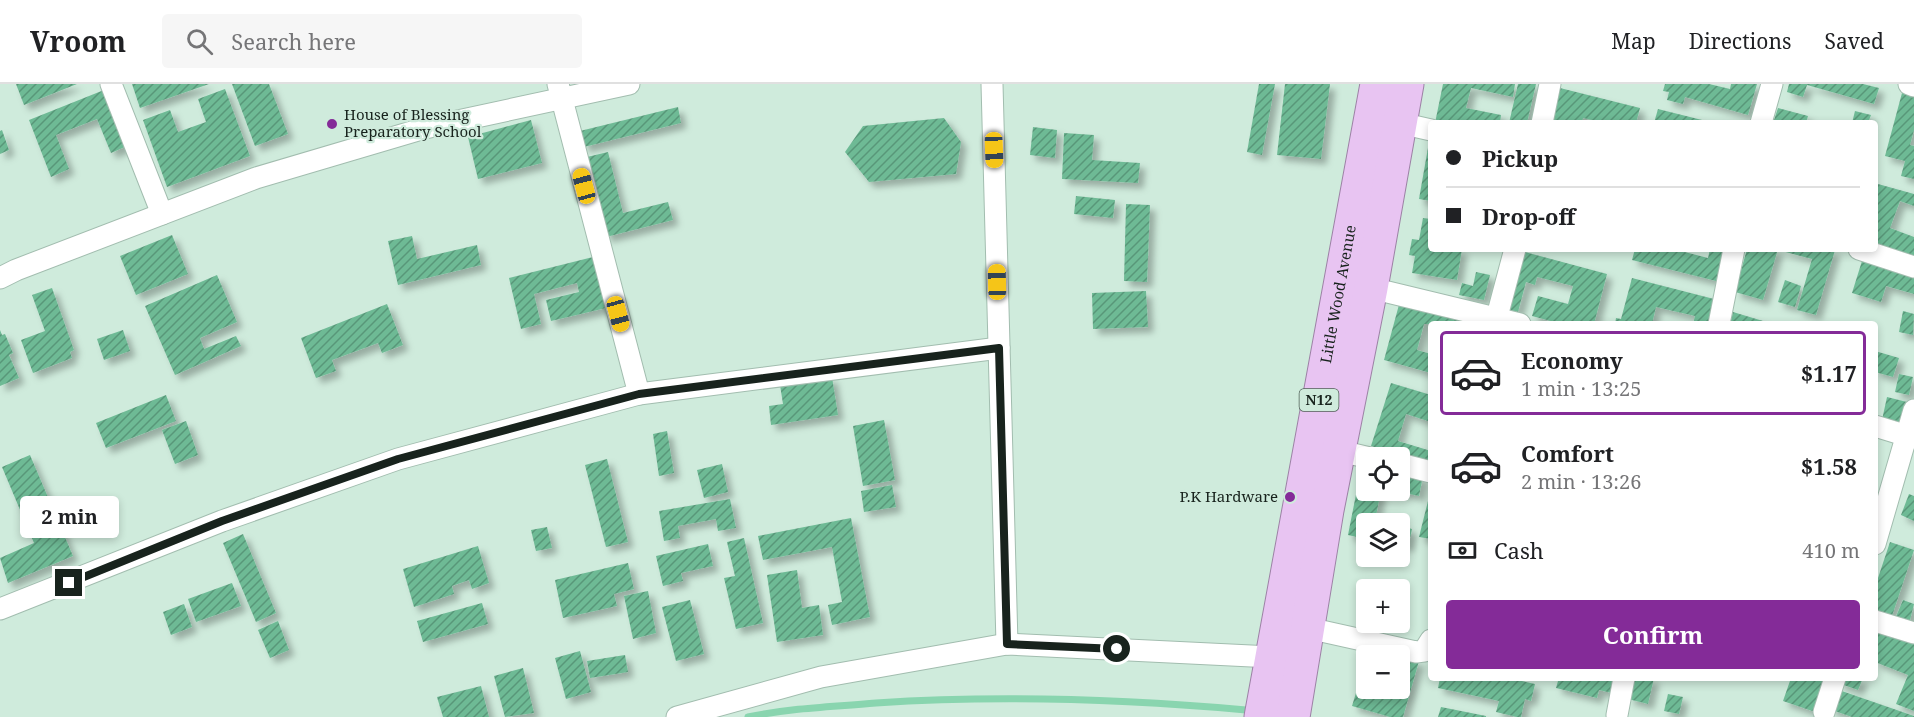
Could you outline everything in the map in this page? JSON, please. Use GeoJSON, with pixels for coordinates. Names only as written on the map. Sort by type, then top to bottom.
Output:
{"type":"FeatureCollection","features":[{"type":"Feature","properties":{"kind":"highway","name":"Little Wood Avenue"},"geometry":{"type":"LineString","coordinates":[[1261,717],[1377,84]]}},
{"type":"Feature","properties":{"kind":"highway","name":"Little Wood Avenue"},"geometry":{"type":"LineString","coordinates":[[1293,717],[1327,510],[1355,454],[1371,288],[1416,126],[1407,84]]}},
{"type":"Feature","properties":{"kind":"street"},"geometry":{"type":"LineString","coordinates":[[111,84],[162,214]]}},
{"type":"Feature","properties":{"kind":"street"},"geometry":{"type":"LineString","coordinates":[[0,278],[256,178],[559,91],[629,84]]}},
{"type":"Feature","properties":{"kind":"street"},"geometry":{"type":"LineString","coordinates":[[992,84],[1007,644]]}},
{"type":"Feature","properties":{"kind":"street"},"geometry":{"type":"LineString","coordinates":[[1543,120],[1550,84]]}},
{"type":"Feature","properties":{"kind":"street"},"geometry":{"type":"LineString","coordinates":[[1762,120],[1772,84]]}},
{"type":"Feature","properties":{"kind":"street"},"geometry":{"type":"LineString","coordinates":[[1909,84],[1914,86]]}},
{"type":"Feature","properties":{"kind":"street"},"geometry":{"type":"LineString","coordinates":[[559,91],[639,394]]}},
{"type":"Feature","properties":{"kind":"street"},"geometry":{"type":"LineString","coordinates":[[1371,288],[1496,321],[1514,252]]}},
{"type":"Feature","properties":{"kind":"street"},"geometry":{"type":"LineString","coordinates":[[1720,321],[1733,252]]}},
{"type":"Feature","properties":{"kind":"street"},"geometry":{"type":"LineString","coordinates":[[1867,252],[1914,267]]}},
{"type":"Feature","properties":{"kind":"street"},"geometry":{"type":"LineString","coordinates":[[0,609],[222,521],[398,459],[639,394],[999,348]]}},
{"type":"Feature","properties":{"kind":"street"},"geometry":{"type":"LineString","coordinates":[[1878,535],[1910,437],[1914,410]]}},
{"type":"Feature","properties":{"kind":"street"},"geometry":{"type":"LineString","coordinates":[[1878,427],[1910,437]]}},
{"type":"Feature","properties":{"kind":"street"},"geometry":{"type":"LineString","coordinates":[[1410,467],[1428,471]]}},
{"type":"Feature","properties":{"kind":"street"},"geometry":{"type":"LineString","coordinates":[[1878,622],[1914,633]]}},
{"type":"Feature","properties":{"kind":"street"},"geometry":{"type":"LineString","coordinates":[[1308,628],[1416,652],[1424,651],[1428,645]]}},
{"type":"Feature","properties":{"kind":"street"},"geometry":{"type":"LineString","coordinates":[[677,717],[821,677],[1007,644],[1272,657]]}},
{"type":"Feature","properties":{"kind":"street"},"geometry":{"type":"LineString","coordinates":[[1617,715],[1623,681]]}},
{"type":"Feature","properties":{"kind":"street"},"geometry":{"type":"LineString","coordinates":[[1828,715],[1834,681]]}},
{"type":"Feature","properties":{"kind":"building"},"geometry":{"type":"Polygon","coordinates":[[[16,84],[77,84],[24,105],[16,84]]]}},
{"type":"Feature","properties":{"kind":"building"},"geometry":{"type":"Polygon","coordinates":[[[132,84],[209,84],[140,108],[132,84]]]}},
{"type":"Feature","properties":{"kind":"building"},"geometry":{"type":"Polygon","coordinates":[[[232,84],[269,84],[288,134],[255,146],[232,84]]]}},
{"type":"Feature","properties":{"kind":"building"},"geometry":{"type":"Polygon","coordinates":[[[1259,84],[1275,84],[1262,155],[1247,152],[1259,84]]]}},
{"type":"Feature","properties":{"kind":"building"},"geometry":{"type":"Polygon","coordinates":[[[1285,84],[1330,84],[1321,159],[1277,155],[1285,84]]]}},
{"type":"Feature","properties":{"kind":"building"},"geometry":{"type":"Polygon","coordinates":[[[1443,84],[1515,84],[1513,97],[1471,88],[1466,108],[1501,115],[1500,120],[1436,120],[1443,84]]]}},
{"type":"Feature","properties":{"kind":"building"},"geometry":{"type":"Polygon","coordinates":[[[1518,84],[1536,84],[1528,120],[1510,120],[1518,84]]]}},
{"type":"Feature","properties":{"kind":"building"},"geometry":{"type":"Polygon","coordinates":[[[1665,84],[1709,84],[1730,89],[1731,84],[1757,84],[1748,115],[1685,97],[1683,104],[1667,100],[1669,92],[1663,91],[1665,84]]]}},
{"type":"Feature","properties":{"kind":"building"},"geometry":{"type":"Polygon","coordinates":[[[1789,84],[1863,84],[1879,88],[1874,104],[1807,85],[1803,97],[1787,92],[1789,84]]]}},
{"type":"Feature","properties":{"kind":"building"},"geometry":{"type":"Polygon","coordinates":[[[1560,88],[1640,108],[1637,120],[1583,118],[1583,120],[1551,120],[1560,88]]]}},
{"type":"Feature","properties":{"kind":"building"},"geometry":{"type":"Polygon","coordinates":[[[225,89],[250,156],[167,187],[143,120],[170,110],[178,132],[206,122],[198,99],[225,89]]]}},
{"type":"Feature","properties":{"kind":"building"},"geometry":{"type":"Polygon","coordinates":[[[104,90],[127,146],[111,153],[97,119],[56,135],[69,169],[51,177],[29,120],[104,90]]]}},
{"type":"Feature","properties":{"kind":"building"},"geometry":{"type":"Polygon","coordinates":[[[1902,93],[1914,97],[1914,130],[1910,145],[1914,146],[1914,179],[1901,176],[1905,161],[1885,156],[1902,93]]]}},
{"type":"Feature","properties":{"kind":"building"},"geometry":{"type":"Polygon","coordinates":[[[678,107],[681,123],[584,147],[580,131],[678,107]]]}},
{"type":"Feature","properties":{"kind":"building"},"geometry":{"type":"Polygon","coordinates":[[[1778,108],[1808,116],[1807,120],[1774,120],[1778,108]]]}},
{"type":"Feature","properties":{"kind":"building"},"geometry":{"type":"Polygon","coordinates":[[[1658,109],[1702,120],[1655,120],[1658,109]]]}},
{"type":"Feature","properties":{"kind":"building"},"geometry":{"type":"Polygon","coordinates":[[[1855,111],[1871,115],[1869,120],[1853,120],[1855,111]]]}},
{"type":"Feature","properties":{"kind":"building"},"geometry":{"type":"Polygon","coordinates":[[[944,118],[961,142],[956,174],[869,182],[845,152],[863,126],[944,118]]]}},
{"type":"Feature","properties":{"kind":"building"},"geometry":{"type":"Polygon","coordinates":[[[531,120],[542,163],[478,179],[468,137],[531,120]]]}},
{"type":"Feature","properties":{"kind":"building"},"geometry":{"type":"Polygon","coordinates":[[[1033,127],[1057,130],[1055,158],[1030,155],[1033,127]]]}},
{"type":"Feature","properties":{"kind":"building"},"geometry":{"type":"Polygon","coordinates":[[[2,130],[9,150],[0,154],[0,131],[2,130]]]}},
{"type":"Feature","properties":{"kind":"building"},"geometry":{"type":"Polygon","coordinates":[[[1064,133],[1094,135],[1092,160],[1140,163],[1138,183],[1062,179],[1064,133]]]}},
{"type":"Feature","properties":{"kind":"building"},"geometry":{"type":"Polygon","coordinates":[[[1428,148],[1428,200],[1419,199],[1428,148]]]}},
{"type":"Feature","properties":{"kind":"building"},"geometry":{"type":"Polygon","coordinates":[[[608,152],[623,213],[668,202],[673,220],[606,237],[587,157],[608,152]]]}},
{"type":"Feature","properties":{"kind":"building"},"geometry":{"type":"Polygon","coordinates":[[[1878,184],[1914,194],[1914,206],[1900,201],[1890,228],[1914,237],[1914,257],[1878,246],[1878,184]]]}},
{"type":"Feature","properties":{"kind":"building"},"geometry":{"type":"Polygon","coordinates":[[[1076,196],[1115,200],[1113,218],[1074,214],[1076,196]]]}},
{"type":"Feature","properties":{"kind":"building"},"geometry":{"type":"Polygon","coordinates":[[[1126,204],[1150,205],[1147,282],[1124,281],[1126,204]]]}},
{"type":"Feature","properties":{"kind":"building"},"geometry":{"type":"Polygon","coordinates":[[[1423,218],[1428,219],[1428,252],[1462,252],[1457,280],[1412,273],[1415,256],[1409,255],[1412,239],[1419,240],[1423,218]]]}},
{"type":"Feature","properties":{"kind":"building"},"geometry":{"type":"Polygon","coordinates":[[[172,235],[188,274],[136,295],[120,256],[172,235]]]}},
{"type":"Feature","properties":{"kind":"building"},"geometry":{"type":"Polygon","coordinates":[[[412,236],[417,259],[477,245],[481,265],[398,285],[388,241],[412,236]]]}},
{"type":"Feature","properties":{"kind":"building"},"geometry":{"type":"Polygon","coordinates":[[[1525,252],[1607,274],[1595,321],[1551,321],[1532,316],[1538,296],[1568,304],[1573,286],[1537,277],[1535,285],[1526,282],[1518,312],[1509,310],[1525,252]]]}},
{"type":"Feature","properties":{"kind":"building"},"geometry":{"type":"Polygon","coordinates":[[[1634,252],[1685,252],[1708,258],[1709,252],[1723,252],[1716,281],[1632,260],[1634,252]]]}},
{"type":"Feature","properties":{"kind":"building"},"geometry":{"type":"Polygon","coordinates":[[[1746,252],[1777,252],[1763,300],[1735,292],[1746,252]]]}},
{"type":"Feature","properties":{"kind":"building"},"geometry":{"type":"Polygon","coordinates":[[[1786,252],[1834,252],[1816,315],[1797,310],[1812,259],[1786,252]]]}},
{"type":"Feature","properties":{"kind":"building"},"geometry":{"type":"Polygon","coordinates":[[[593,257],[606,308],[551,321],[546,300],[579,292],[577,283],[534,294],[541,324],[521,329],[509,278],[593,257]]]}},
{"type":"Feature","properties":{"kind":"building"},"geometry":{"type":"Polygon","coordinates":[[[1862,261],[1914,276],[1914,294],[1886,286],[1881,302],[1852,293],[1862,261]]]}},
{"type":"Feature","properties":{"kind":"building"},"geometry":{"type":"Polygon","coordinates":[[[1476,272],[1490,275],[1484,300],[1459,295],[1462,283],[1473,286],[1476,272]]]}},
{"type":"Feature","properties":{"kind":"building"},"geometry":{"type":"Polygon","coordinates":[[[217,275],[237,322],[200,338],[204,349],[236,336],[241,346],[175,375],[145,306],[217,275]]]}},
{"type":"Feature","properties":{"kind":"building"},"geometry":{"type":"Polygon","coordinates":[[[1632,278],[1714,299],[1709,321],[1694,321],[1695,316],[1656,307],[1653,321],[1616,321],[1616,318],[1621,319],[1632,278]]]}},
{"type":"Feature","properties":{"kind":"building"},"geometry":{"type":"Polygon","coordinates":[[[1785,280],[1801,286],[1795,307],[1778,302],[1785,280]]]}},
{"type":"Feature","properties":{"kind":"building"},"geometry":{"type":"Polygon","coordinates":[[[52,288],[74,350],[70,352],[72,358],[33,373],[21,340],[45,331],[32,295],[52,288]]]}},
{"type":"Feature","properties":{"kind":"building"},"geometry":{"type":"Polygon","coordinates":[[[1146,291],[1148,327],[1093,329],[1092,293],[1146,291]]]}},
{"type":"Feature","properties":{"kind":"building"},"geometry":{"type":"Polygon","coordinates":[[[1400,301],[1472,321],[1428,321],[1428,324],[1424,324],[1417,350],[1428,353],[1428,372],[1384,360],[1400,301]]]}},
{"type":"Feature","properties":{"kind":"building"},"geometry":{"type":"Polygon","coordinates":[[[387,304],[403,345],[382,353],[378,343],[332,360],[336,371],[316,378],[301,338],[387,304]]]}},
{"type":"Feature","properties":{"kind":"building"},"geometry":{"type":"Polygon","coordinates":[[[1903,311],[1914,314],[1913,335],[1899,332],[1903,311]]]}},
{"type":"Feature","properties":{"kind":"building"},"geometry":{"type":"Polygon","coordinates":[[[1733,312],[1763,321],[1731,321],[1733,312]]]}},
{"type":"Feature","properties":{"kind":"building"},"geometry":{"type":"Polygon","coordinates":[[[0,330],[2,335],[5,334],[13,353],[9,355],[19,378],[0,386],[0,330]]]}},
{"type":"Feature","properties":{"kind":"building"},"geometry":{"type":"Polygon","coordinates":[[[123,330],[130,351],[104,360],[97,339],[123,330]]]}},
{"type":"Feature","properties":{"kind":"building"},"geometry":{"type":"Polygon","coordinates":[[[1878,352],[1899,358],[1893,377],[1878,373],[1878,352]]]}},
{"type":"Feature","properties":{"kind":"building"},"geometry":{"type":"Polygon","coordinates":[[[1899,374],[1913,377],[1909,395],[1895,392],[1899,374]]]}},
{"type":"Feature","properties":{"kind":"building"},"geometry":{"type":"Polygon","coordinates":[[[832,377],[838,415],[771,425],[769,406],[783,404],[780,385],[832,377]]]}},
{"type":"Feature","properties":{"kind":"building"},"geometry":{"type":"Polygon","coordinates":[[[1391,383],[1428,394],[1428,421],[1406,414],[1398,441],[1428,450],[1428,464],[1410,458],[1410,447],[1371,446],[1391,383]]]}},
{"type":"Feature","properties":{"kind":"building"},"geometry":{"type":"Polygon","coordinates":[[[166,395],[176,421],[106,448],[96,423],[166,395]]]}},
{"type":"Feature","properties":{"kind":"building"},"geometry":{"type":"Polygon","coordinates":[[[1887,397],[1907,402],[1902,425],[1882,420],[1887,397]]]}},
{"type":"Feature","properties":{"kind":"building"},"geometry":{"type":"Polygon","coordinates":[[[884,420],[895,480],[863,486],[853,426],[884,420]]]}},
{"type":"Feature","properties":{"kind":"building"},"geometry":{"type":"Polygon","coordinates":[[[186,421],[198,455],[175,464],[162,430],[186,421]]]}},
{"type":"Feature","properties":{"kind":"building"},"geometry":{"type":"Polygon","coordinates":[[[667,431],[674,473],[659,476],[653,434],[667,431]]]}},
{"type":"Feature","properties":{"kind":"building"},"geometry":{"type":"Polygon","coordinates":[[[30,455],[73,556],[8,583],[0,558],[34,543],[2,467],[30,455]]]}},
{"type":"Feature","properties":{"kind":"building"},"geometry":{"type":"Polygon","coordinates":[[[607,459],[628,542],[606,547],[585,465],[607,459]]]}},
{"type":"Feature","properties":{"kind":"building"},"geometry":{"type":"Polygon","coordinates":[[[722,464],[728,492],[704,498],[697,470],[722,464]]]}},
{"type":"Feature","properties":{"kind":"building"},"geometry":{"type":"Polygon","coordinates":[[[1410,474],[1423,476],[1419,496],[1410,494],[1410,474]]]}},
{"type":"Feature","properties":{"kind":"building"},"geometry":{"type":"Polygon","coordinates":[[[892,485],[896,507],[864,512],[861,491],[892,485]]]}},
{"type":"Feature","properties":{"kind":"building"},"geometry":{"type":"Polygon","coordinates":[[[1356,494],[1356,501],[1379,501],[1377,513],[1356,513],[1356,537],[1348,535],[1356,494]]]}},
{"type":"Feature","properties":{"kind":"building"},"geometry":{"type":"Polygon","coordinates":[[[1909,494],[1914,496],[1914,521],[1901,515],[1909,494]]]}},
{"type":"Feature","properties":{"kind":"building"},"geometry":{"type":"Polygon","coordinates":[[[730,499],[736,528],[718,531],[716,519],[678,526],[680,538],[664,541],[659,511],[730,499]]]}},
{"type":"Feature","properties":{"kind":"building"},"geometry":{"type":"Polygon","coordinates":[[[1428,501],[1428,538],[1419,537],[1428,501]]]}},
{"type":"Feature","properties":{"kind":"building"},"geometry":{"type":"Polygon","coordinates":[[[851,518],[870,617],[832,625],[828,605],[842,602],[832,547],[763,560],[758,536],[851,518]]]}},
{"type":"Feature","properties":{"kind":"building"},"geometry":{"type":"Polygon","coordinates":[[[547,527],[552,548],[536,551],[531,530],[547,527]]]}},
{"type":"Feature","properties":{"kind":"building"},"geometry":{"type":"Polygon","coordinates":[[[243,534],[276,613],[256,622],[223,543],[243,534]]]}},
{"type":"Feature","properties":{"kind":"building"},"geometry":{"type":"Polygon","coordinates":[[[744,538],[763,623],[736,629],[724,578],[735,576],[727,542],[744,538]]]}},
{"type":"Feature","properties":{"kind":"building"},"geometry":{"type":"Polygon","coordinates":[[[1890,542],[1914,550],[1892,616],[1878,611],[1878,578],[1890,542]]]}},
{"type":"Feature","properties":{"kind":"building"},"geometry":{"type":"Polygon","coordinates":[[[708,544],[713,566],[681,573],[683,581],[663,586],[656,556],[708,544]]]}},
{"type":"Feature","properties":{"kind":"building"},"geometry":{"type":"Polygon","coordinates":[[[478,546],[489,583],[472,589],[469,580],[452,586],[454,594],[414,607],[403,569],[478,546]]]}},
{"type":"Feature","properties":{"kind":"building"},"geometry":{"type":"Polygon","coordinates":[[[628,563],[634,589],[614,594],[617,606],[563,618],[555,580],[628,563]]]}},
{"type":"Feature","properties":{"kind":"building"},"geometry":{"type":"Polygon","coordinates":[[[797,570],[802,608],[819,605],[823,635],[777,642],[767,575],[797,570]]]}},
{"type":"Feature","properties":{"kind":"building"},"geometry":{"type":"Polygon","coordinates":[[[232,583],[241,606],[196,622],[188,599],[232,583]]]}},
{"type":"Feature","properties":{"kind":"building"},"geometry":{"type":"Polygon","coordinates":[[[648,591],[656,633],[633,639],[624,596],[648,591]]]}},
{"type":"Feature","properties":{"kind":"building"},"geometry":{"type":"Polygon","coordinates":[[[690,600],[704,654],[676,661],[662,607],[690,600]]]}},
{"type":"Feature","properties":{"kind":"building"},"geometry":{"type":"Polygon","coordinates":[[[1903,600],[1914,604],[1909,624],[1895,619],[1903,600]]]}},
{"type":"Feature","properties":{"kind":"building"},"geometry":{"type":"Polygon","coordinates":[[[482,603],[488,624],[423,642],[417,621],[482,603]]]}},
{"type":"Feature","properties":{"kind":"building"},"geometry":{"type":"Polygon","coordinates":[[[184,604],[192,627],[171,635],[163,612],[184,604]]]}},
{"type":"Feature","properties":{"kind":"building"},"geometry":{"type":"Polygon","coordinates":[[[278,621],[289,650],[270,658],[258,630],[278,621]]]}},
{"type":"Feature","properties":{"kind":"building"},"geometry":{"type":"Polygon","coordinates":[[[1878,630],[1914,644],[1914,711],[1896,704],[1908,675],[1878,663],[1878,630]]]}},
{"type":"Feature","properties":{"kind":"building"},"geometry":{"type":"Polygon","coordinates":[[[580,651],[591,692],[566,699],[555,658],[580,651]]]}},
{"type":"Feature","properties":{"kind":"building"},"geometry":{"type":"Polygon","coordinates":[[[625,655],[628,672],[590,678],[587,661],[625,655]]]}},
{"type":"Feature","properties":{"kind":"building"},"geometry":{"type":"Polygon","coordinates":[[[1410,658],[1419,661],[1410,692],[1410,658]]]}},
{"type":"Feature","properties":{"kind":"building"},"geometry":{"type":"Polygon","coordinates":[[[523,668],[534,713],[505,717],[494,676],[523,668]]]}},
{"type":"Feature","properties":{"kind":"building"},"geometry":{"type":"Polygon","coordinates":[[[1439,681],[1522,681],[1535,684],[1531,701],[1525,699],[1521,717],[1496,712],[1499,701],[1438,688],[1439,681]]]}},
{"type":"Feature","properties":{"kind":"building"},"geometry":{"type":"Polygon","coordinates":[[[1558,681],[1614,681],[1612,693],[1599,690],[1597,698],[1556,688],[1558,681]]]}},
{"type":"Feature","properties":{"kind":"building"},"geometry":{"type":"Polygon","coordinates":[[[1633,681],[1653,681],[1648,704],[1628,699],[1633,681]]]}},
{"type":"Feature","properties":{"kind":"building"},"geometry":{"type":"Polygon","coordinates":[[[1790,681],[1830,681],[1818,713],[1783,701],[1790,681]]]}},
{"type":"Feature","properties":{"kind":"building"},"geometry":{"type":"Polygon","coordinates":[[[1839,681],[1862,681],[1858,690],[1838,683],[1839,681]]]}},
{"type":"Feature","properties":{"kind":"building"},"geometry":{"type":"Polygon","coordinates":[[[481,686],[489,717],[443,717],[437,697],[481,686]]]}},
{"type":"Feature","properties":{"kind":"building"},"geometry":{"type":"Polygon","coordinates":[[[1836,689],[1914,717],[1852,717],[1829,709],[1836,689]]]}},
{"type":"Feature","properties":{"kind":"building"},"geometry":{"type":"Polygon","coordinates":[[[1356,693],[1356,699],[1408,699],[1403,717],[1390,717],[1352,706],[1356,693]]]}},
{"type":"Feature","properties":{"kind":"building"},"geometry":{"type":"Polygon","coordinates":[[[1668,694],[1683,697],[1679,714],[1664,711],[1668,694]]]}},
{"type":"Feature","properties":{"kind":"building"},"geometry":{"type":"Polygon","coordinates":[[[1441,707],[1486,716],[1486,717],[1438,717],[1441,707]]]}},
{"type":"Feature","properties":{"kind":"waterway"},"geometry":{"type":"LineString","coordinates":[[748,717],[876,703],[968,699],[1107,701],[1246,710]]}},
{"type":"Feature","properties":{"kind":"place","name":"House of Blessing Preparatory School"},"geometry":{"type":"Point","coordinates":[332,124]}},
{"type":"Feature","properties":{"kind":"place","name":"P.K Hardware"},"geometry":{"type":"Point","coordinates":[1290,497]}},
{"type":"Feature","properties":{"kind":"route"},"geometry":{"type":"LineString","coordinates":[[69,583],[222,521],[398,459],[639,394],[999,348],[1007,644],[1117,649]]}}]}
